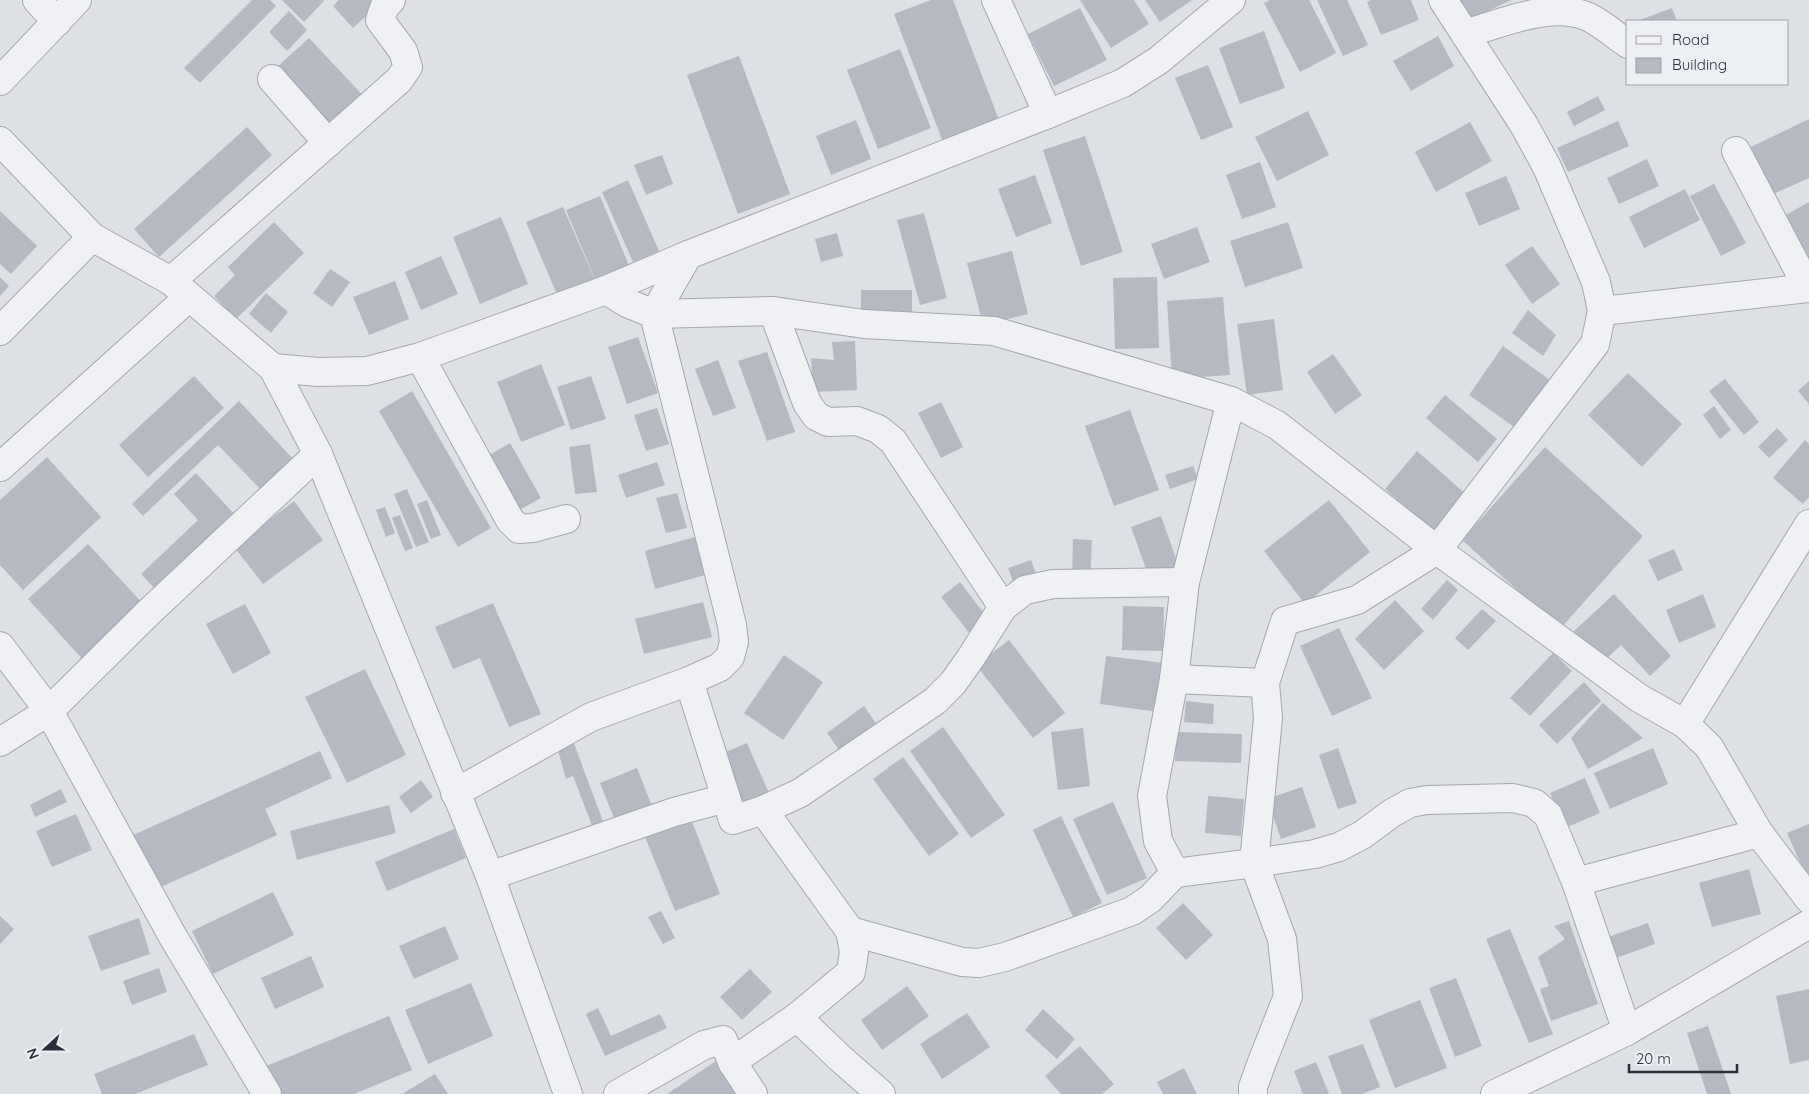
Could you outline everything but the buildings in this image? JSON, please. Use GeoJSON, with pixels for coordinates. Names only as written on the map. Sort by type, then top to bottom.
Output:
{"type":"FeatureCollection","features":[{"type":"Feature","properties":{"kind":"street"},"geometry":{"type":"LineString","coordinates":[[37,0],[58,22]]}},
{"type":"Feature","properties":{"kind":"street"},"geometry":{"type":"LineString","coordinates":[[0,81],[77,0]]}},
{"type":"Feature","properties":{"kind":"street"},"geometry":{"type":"LineString","coordinates":[[0,468],[328,143],[399,80],[408,66],[403,51],[380,20],[384,8],[391,0]]}},
{"type":"Feature","properties":{"kind":"street"},"geometry":{"type":"LineString","coordinates":[[996,0],[1048,114]]}},
{"type":"Feature","properties":{"kind":"street"},"geometry":{"type":"LineString","coordinates":[[273,368],[318,372],[367,371],[420,357],[606,290],[1048,114],[1123,82],[1152,65],[1231,0]]}},
{"type":"Feature","properties":{"kind":"street"},"geometry":{"type":"LineString","coordinates":[[1253,1094],[1253,1087],[1288,996],[1282,939],[1254,863],[1268,718],[1265,683],[1285,622],[1357,600],[1437,550],[1594,344],[1602,311],[1596,282],[1547,167],[1524,125],[1443,0]]}},
{"type":"Feature","properties":{"kind":"street"},"geometry":{"type":"LineString","coordinates":[[1465,34],[1544,12],[1568,12],[1588,16],[1626,43]]}},
{"type":"Feature","properties":{"kind":"street"},"geometry":{"type":"LineString","coordinates":[[272,80],[328,143]]}},
{"type":"Feature","properties":{"kind":"street"},"geometry":{"type":"LineString","coordinates":[[0,141],[92,237],[180,289],[273,368],[318,454],[490,876],[568,1094]]}},
{"type":"Feature","properties":{"kind":"street"},"geometry":{"type":"LineString","coordinates":[[1602,311],[1809,288],[1736,151]]}},
{"type":"Feature","properties":{"kind":"street"},"geometry":{"type":"LineString","coordinates":[[0,331],[92,237]]}},
{"type":"Feature","properties":{"kind":"street"},"geometry":{"type":"LineString","coordinates":[[455,793],[591,717],[689,681],[720,667],[730,657],[734,642],[732,625],[654,314],[688,256]]}},
{"type":"Feature","properties":{"kind":"street"},"geometry":{"type":"LineString","coordinates":[[606,290],[627,303],[654,314],[773,311],[864,324],[994,331],[1231,401],[1277,424],[1437,550],[1639,698],[1685,724],[1709,747],[1759,833],[1809,899]]}},
{"type":"Feature","properties":{"kind":"street"},"geometry":{"type":"LineString","coordinates":[[773,311],[807,403],[816,416],[828,422],[857,421],[878,429],[893,441],[1003,607]]}},
{"type":"Feature","properties":{"kind":"street"},"geometry":{"type":"LineString","coordinates":[[420,357],[510,520],[519,529],[533,528],[566,518]]}},
{"type":"Feature","properties":{"kind":"street"},"geometry":{"type":"LineString","coordinates":[[1175,874],[1158,841],[1152,796],[1174,679],[1185,582],[1231,401]]}},
{"type":"Feature","properties":{"kind":"street"},"geometry":{"type":"LineString","coordinates":[[0,742],[49,711],[149,612],[318,454]]}},
{"type":"Feature","properties":{"kind":"street"},"geometry":{"type":"LineString","coordinates":[[1685,724],[1809,524]]}},
{"type":"Feature","properties":{"kind":"street"},"geometry":{"type":"LineString","coordinates":[[689,681],[733,820],[763,810],[800,793],[935,701],[959,675],[1003,607],[1025,590],[1053,584],[1185,582]]}},
{"type":"Feature","properties":{"kind":"street"},"geometry":{"type":"LineString","coordinates":[[0,646],[49,711],[172,935],[267,1094]]}},
{"type":"Feature","properties":{"kind":"street"},"geometry":{"type":"LineString","coordinates":[[1174,679],[1265,683]]}},
{"type":"Feature","properties":{"kind":"street"},"geometry":{"type":"LineString","coordinates":[[490,876],[674,812],[726,798]]}},
{"type":"Feature","properties":{"kind":"street"},"geometry":{"type":"LineString","coordinates":[[850,931],[962,962],[979,963],[1005,957],[1132,911],[1150,899],[1175,874],[1315,854],[1339,847],[1362,835],[1392,813],[1410,803],[1427,800],[1513,798],[1534,802],[1548,815],[1576,882],[1627,1031]]}},
{"type":"Feature","properties":{"kind":"street"},"geometry":{"type":"LineString","coordinates":[[732,1062],[797,1018],[851,972],[854,952],[850,931],[763,810]]}},
{"type":"Feature","properties":{"kind":"street"},"geometry":{"type":"LineString","coordinates":[[1576,882],[1759,833]]}},
{"type":"Feature","properties":{"kind":"street"},"geometry":{"type":"LineString","coordinates":[[1495,1094],[1627,1031],[1809,924]]}},
{"type":"Feature","properties":{"kind":"street"},"geometry":{"type":"LineString","coordinates":[[797,1018],[881,1094]]}},
{"type":"Feature","properties":{"kind":"street"},"geometry":{"type":"LineString","coordinates":[[618,1094],[704,1045],[723,1040],[732,1062],[753,1094]]}}]}
